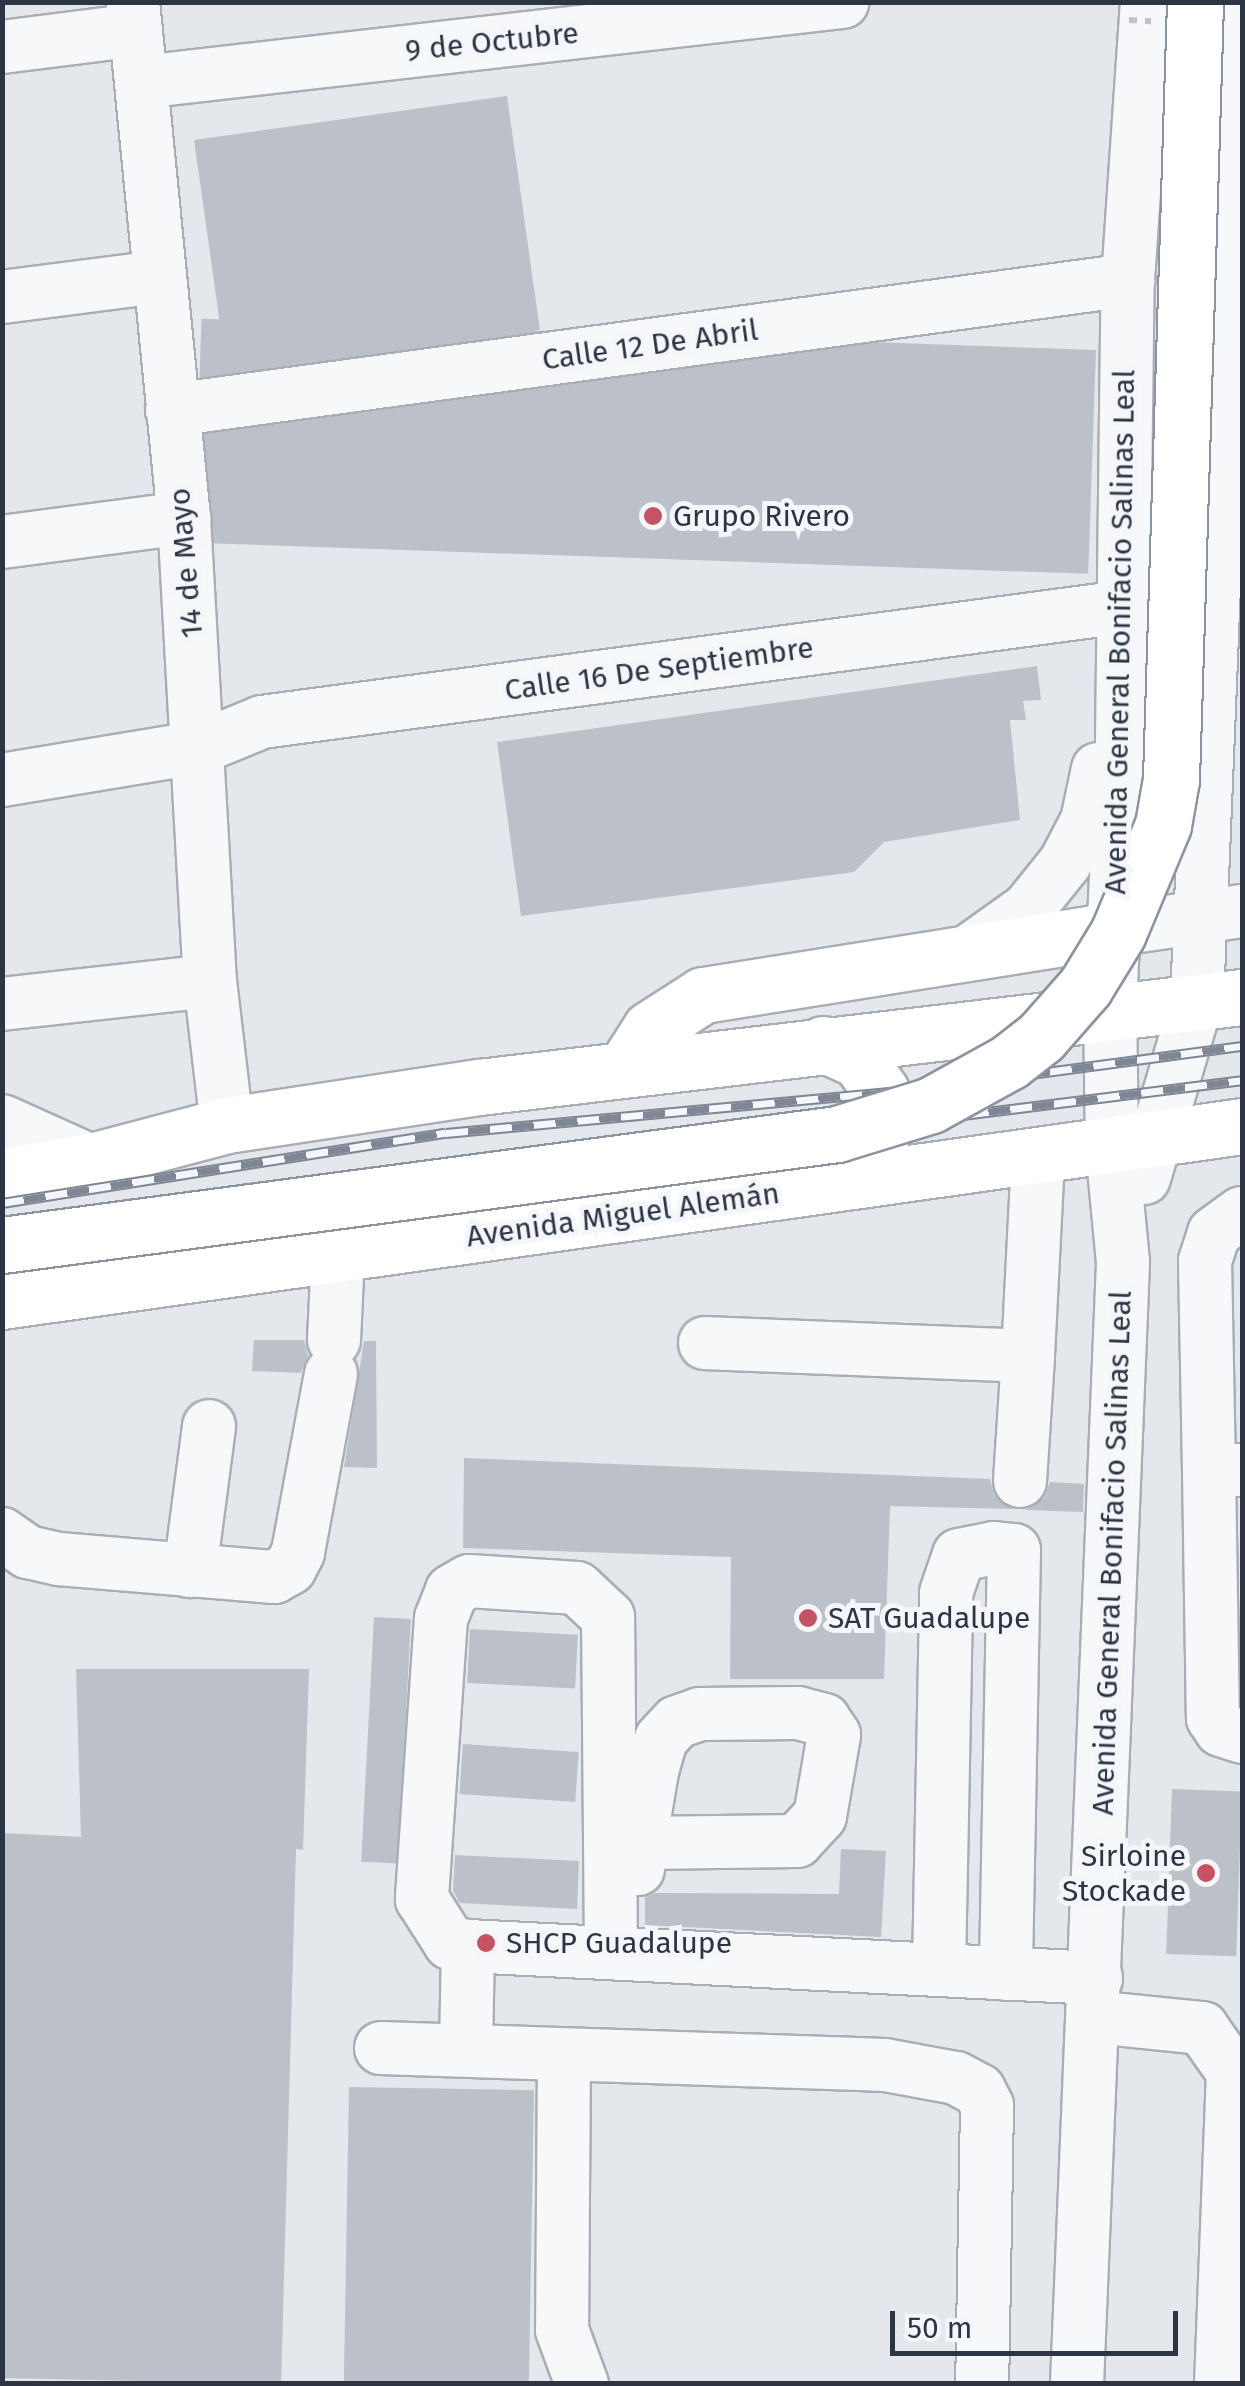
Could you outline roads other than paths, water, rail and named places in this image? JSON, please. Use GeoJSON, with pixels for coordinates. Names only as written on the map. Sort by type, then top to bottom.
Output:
{"type":"FeatureCollection","features":[{"type":"Feature","properties":{"kind":"highway"},"geometry":{"type":"LineString","coordinates":[[2,1245],[838,1134],[931,1105],[1041,1036],[1084,987],[1118,934],[1159,838],[1170,779],[1196,2]]}},
{"type":"Feature","properties":{"kind":"highway"},"geometry":{"type":"LineString","coordinates":[[625,1068],[650,1029],[703,995],[972,948],[1112,930]]}},
{"type":"Feature","properties":{"kind":"highway"},"geometry":{"type":"LineString","coordinates":[[2,1176],[91,1161],[227,1125],[625,1068],[1220,998]]}},
{"type":"Feature","properties":{"kind":"highway"},"geometry":{"type":"LineString","coordinates":[[820,1188],[868,1162],[886,1111],[873,1074],[842,1049],[823,1044]]}},
{"type":"Feature","properties":{"kind":"highway","name":"Avenida Miguel Alemán"},"geometry":{"type":"LineString","coordinates":[[2,1301],[1242,1126]]}},
{"type":"Feature","properties":{"kind":"street","name":"Avenida General Bonifacio Salinas Leal"},"geometry":{"type":"LineString","coordinates":[[1076,2384],[1123,1262],[1132,1144],[1110,1008],[1122,740],[1128,280],[1147,2]]}},
{"type":"Feature","properties":{"kind":"street","name":"Avenida General Bonifacio Salinas Leal"},"geometry":{"type":"LineString","coordinates":[[1132,1144],[1220,998],[1224,826],[1212,719],[1238,2]]}},
{"type":"Feature","properties":{"kind":"street","name":"9 de Octubre"},"geometry":{"type":"LineString","coordinates":[[142,82],[482,22],[830,3]]}},
{"type":"Feature","properties":{"kind":"street"},"geometry":{"type":"LineString","coordinates":[[2,47],[134,16]]}},
{"type":"Feature","properties":{"kind":"street","name":"14 de Mayo"},"geometry":{"type":"LineString","coordinates":[[134,16],[184,518],[200,746],[210,981],[227,1125]]}},
{"type":"Feature","properties":{"kind":"street"},"geometry":{"type":"LineString","coordinates":[[2,297],[158,277]]}},
{"type":"Feature","properties":{"kind":"street","name":"Calle 12 De Abril"},"geometry":{"type":"LineString","coordinates":[[172,410],[1128,280]]}},
{"type":"Feature","properties":{"kind":"street"},"geometry":{"type":"LineString","coordinates":[[2,542],[184,518]]}},
{"type":"Feature","properties":{"kind":"street"},"geometry":{"type":"LineString","coordinates":[[972,948],[1028,908],[1077,843],[1094,798],[1107,674],[1123,621]]}},
{"type":"Feature","properties":{"kind":"street","name":"Calle 16 De Septiembre"},"geometry":{"type":"LineString","coordinates":[[2,780],[200,746],[262,722],[1123,621]]}},
{"type":"Feature","properties":{"kind":"street"},"geometry":{"type":"LineString","coordinates":[[1122,740],[1144,758],[1170,760],[1192,746],[1212,719]]}},
{"type":"Feature","properties":{"kind":"street"},"geometry":{"type":"LineString","coordinates":[[1112,930],[1221,914]]}},
{"type":"Feature","properties":{"kind":"street"},"geometry":{"type":"LineString","coordinates":[[2,1004],[210,981]]}},
{"type":"Feature","properties":{"kind":"street"},"geometry":{"type":"LineString","coordinates":[[2,1121],[91,1161]]}},
{"type":"Feature","properties":{"kind":"street"},"geometry":{"type":"LineString","coordinates":[[1006,1974],[1017,1513],[1038,1157]]}},
{"type":"Feature","properties":{"kind":"street"},"geometry":{"type":"LineString","coordinates":[[1242,1213],[1214,1233],[1206,1261],[1226,1470],[1213,1718],[1221,1730],[1242,1737]]}},
{"type":"Feature","properties":{"kind":"street"},"geometry":{"type":"LineString","coordinates":[[2,1534],[28,1552],[59,1559],[274,1576],[290,1568],[332,1357],[338,1254]]}},
{"type":"Feature","properties":{"kind":"street"},"geometry":{"type":"LineString","coordinates":[[705,1344],[1028,1356]]}},
{"type":"Feature","properties":{"kind":"street"},"geometry":{"type":"LineString","coordinates":[[190,1572],[209,1426]]}},
{"type":"Feature","properties":{"kind":"street"},"geometry":{"type":"LineString","coordinates":[[940,1970],[946,1593],[952,1566],[966,1549],[1017,1513]]}},
{"type":"Feature","properties":{"kind":"street"},"geometry":{"type":"LineString","coordinates":[[622,1953],[608,1617],[576,1588],[469,1580],[452,1591],[442,1618],[422,1899],[439,1932],[450,1942],[468,1946],[1006,1974],[1202,2028],[1233,2072],[1220,2384]]}},
{"type":"Feature","properties":{"kind":"street"},"geometry":{"type":"LineString","coordinates":[[622,1953],[640,1843]]}},
{"type":"Feature","properties":{"kind":"street"},"geometry":{"type":"LineString","coordinates":[[466,2050],[468,1946]]}},
{"type":"Feature","properties":{"kind":"street"},"geometry":{"type":"LineString","coordinates":[[381,2048],[884,2065],[956,2078],[980,2090],[987,2106],[982,2384]]}},
{"type":"Feature","properties":{"kind":"street"},"geometry":{"type":"LineString","coordinates":[[564,2055],[562,2330],[582,2384]]}},
{"type":"Feature","properties":{"kind":"railway"},"geometry":{"type":"LineString","coordinates":[[2,1203],[446,1133],[919,1089],[1242,1046]]}},
{"type":"Feature","properties":{"kind":"railway"},"geometry":{"type":"LineString","coordinates":[[2,1232],[449,1164],[923,1120],[1242,1080]]}},
{"type":"Feature","properties":{"kind":"place","name":"Grupo Rivero"},"geometry":{"type":"Point","coordinates":[653,516]}},
{"type":"Feature","properties":{"kind":"place","name":"SAT Guadalupe"},"geometry":{"type":"Point","coordinates":[808,1618]}},
{"type":"Feature","properties":{"kind":"place","name":"Sirloine Stockade"},"geometry":{"type":"Point","coordinates":[1206,1873]}},
{"type":"Feature","properties":{"kind":"place","name":"SHCP Guadalupe"},"geometry":{"type":"Point","coordinates":[486,1943]}}]}
